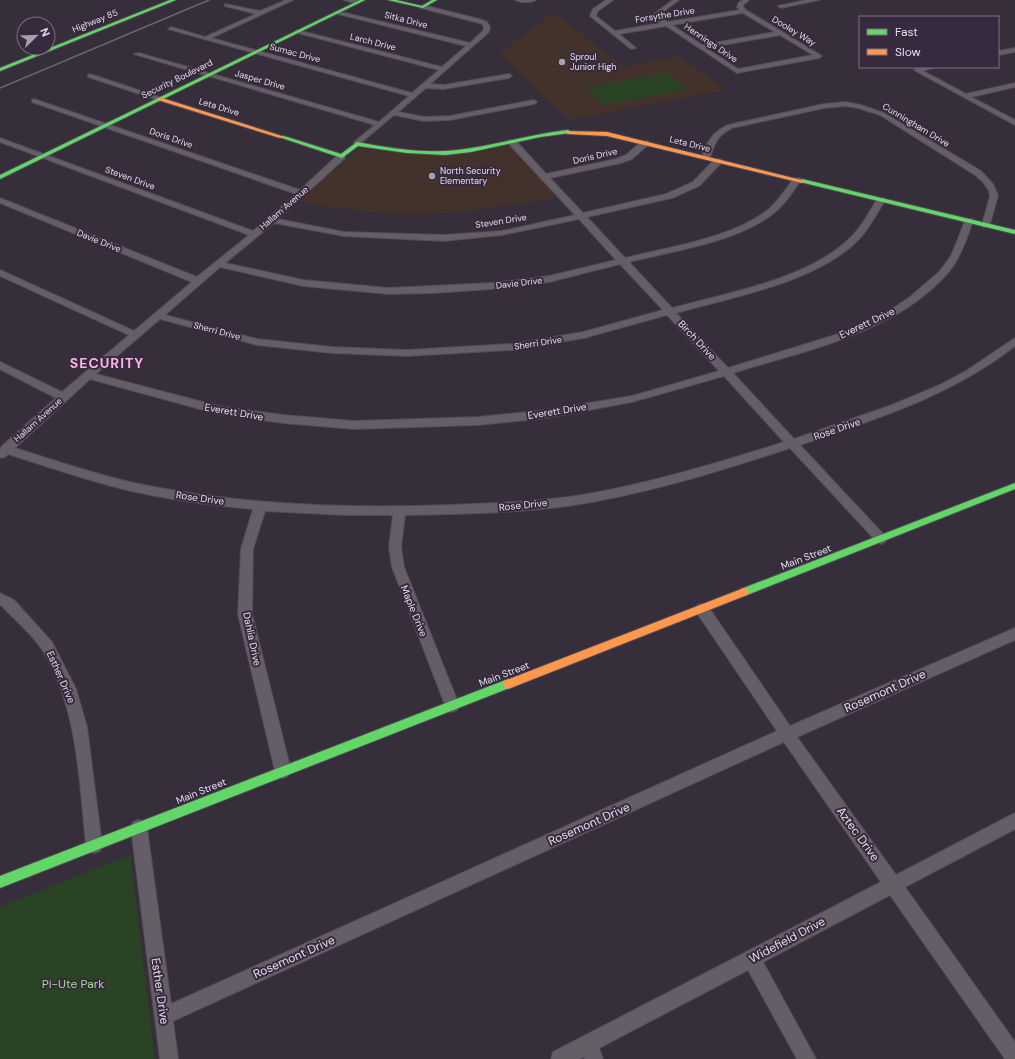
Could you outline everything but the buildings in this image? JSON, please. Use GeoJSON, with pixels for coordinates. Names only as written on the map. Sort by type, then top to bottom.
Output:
{"type":"FeatureCollection","features":[{"type":"Feature","properties":{"kind":"street","name":"Highway 85"},"geometry":{"type":"LineString","coordinates":[[0,70],[174,0]]}},
{"type":"Feature","properties":{"kind":"street"},"geometry":{"type":"LineString","coordinates":[[207,38],[290,0]]}},
{"type":"Feature","properties":{"kind":"street"},"geometry":{"type":"LineString","coordinates":[[347,0],[360,1]]}},
{"type":"Feature","properties":{"kind":"street","name":"Hallam Avenue"},"geometry":{"type":"LineString","coordinates":[[3,452],[63,397],[218,264],[272,220],[342,156],[426,86],[487,31],[488,26],[477,20],[423,6],[390,0]]}},
{"type":"Feature","properties":{"kind":"street"},"geometry":{"type":"LineString","coordinates":[[423,6],[435,0]]}},
{"type":"Feature","properties":{"kind":"street"},"geometry":{"type":"LineString","coordinates":[[518,0],[532,0]]}},
{"type":"Feature","properties":{"kind":"street"},"geometry":{"type":"LineString","coordinates":[[610,0],[595,10],[593,16],[633,48]]}},
{"type":"Feature","properties":{"kind":"street"},"geometry":{"type":"LineString","coordinates":[[666,25],[659,19],[657,14],[676,0]]}},
{"type":"Feature","properties":{"kind":"street"},"geometry":{"type":"LineString","coordinates":[[744,11],[740,7],[741,3],[746,0]]}},
{"type":"Feature","properties":{"kind":"street"},"geometry":{"type":"LineString","coordinates":[[781,6],[816,0]]}},
{"type":"Feature","properties":{"kind":"street","name":"Security Boulevard"},"geometry":{"type":"LineString","coordinates":[[0,177],[360,1]]}},
{"type":"Feature","properties":{"kind":"street"},"geometry":{"type":"LineString","coordinates":[[227,5],[260,13]]}},
{"type":"Feature","properties":{"kind":"street","name":"Forsythe Drive"},"geometry":{"type":"LineString","coordinates":[[613,33],[744,11]]}},
{"type":"Feature","properties":{"kind":"street","name":"Dooley Way"},"geometry":{"type":"LineString","coordinates":[[737,71],[819,56],[744,11]]}},
{"type":"Feature","properties":{"kind":"street","name":"Sitka Drive"},"geometry":{"type":"LineString","coordinates":[[337,13],[471,45]]}},
{"type":"Feature","properties":{"kind":"street","name":"Hennings Drive"},"geometry":{"type":"LineString","coordinates":[[666,25],[737,71]]}},
{"type":"Feature","properties":{"kind":"street","name":"Sumac Drive"},"geometry":{"type":"LineString","coordinates":[[171,29],[414,95]]}},
{"type":"Feature","properties":{"kind":"street","name":"Larch Drive"},"geometry":{"type":"LineString","coordinates":[[297,32],[444,69]]}},
{"type":"Feature","properties":{"kind":"street"},"geometry":{"type":"LineString","coordinates":[[700,47],[780,33]]}},
{"type":"Feature","properties":{"kind":"street"},"geometry":{"type":"LineString","coordinates":[[999,53],[1015,50]]}},
{"type":"Feature","properties":{"kind":"street","name":"Jasper Drive"},"geometry":{"type":"LineString","coordinates":[[137,54],[379,124]]}},
{"type":"Feature","properties":{"kind":"street"},"geometry":{"type":"LineString","coordinates":[[927,68],[917,70],[1015,123]]}},
{"type":"Feature","properties":{"kind":"street","name":"Leta Drive"},"geometry":{"type":"LineString","coordinates":[[90,76],[342,156]]}},
{"type":"Feature","properties":{"kind":"street"},"geometry":{"type":"LineString","coordinates":[[426,86],[444,87],[509,76]]}},
{"type":"Feature","properties":{"kind":"street"},"geometry":{"type":"LineString","coordinates":[[965,96],[1015,85]]}},
{"type":"Feature","properties":{"kind":"street","name":"Doris Drive"},"geometry":{"type":"LineString","coordinates":[[34,101],[301,193]]}},
{"type":"Feature","properties":{"kind":"street"},"geometry":{"type":"LineString","coordinates":[[394,113],[424,119],[450,118],[534,102]]}},
{"type":"Feature","properties":{"kind":"street","name":"Cunningham Drive"},"geometry":{"type":"LineString","coordinates":[[706,158],[711,140],[722,130],[730,126],[824,106],[846,104],[859,106],[882,114],[978,173],[987,181],[993,188],[994,194],[986,225]]}},
{"type":"Feature","properties":{"kind":"street","name":"Leta Drive"},"geometry":{"type":"LineString","coordinates":[[357,144],[404,151],[439,153],[470,150],[560,132],[577,131],[607,134],[1015,232]]}},
{"type":"Feature","properties":{"kind":"street","name":"Steven Drive"},"geometry":{"type":"LineString","coordinates":[[0,140],[254,234]]}},
{"type":"Feature","properties":{"kind":"street","name":"Birch Drive"},"geometry":{"type":"LineString","coordinates":[[512,142],[794,443],[881,539]]}},
{"type":"Feature","properties":{"kind":"street","name":"Doris Drive"},"geometry":{"type":"LineString","coordinates":[[544,177],[618,162],[629,157],[645,143]]}},
{"type":"Feature","properties":{"kind":"street","name":"Steven Drive"},"geometry":{"type":"LineString","coordinates":[[272,220],[344,234],[391,237],[443,238],[502,233],[669,196],[684,190],[704,178],[718,161]]}},
{"type":"Feature","properties":{"kind":"street","name":"Davie Drive"},"geometry":{"type":"LineString","coordinates":[[218,264],[303,283],[389,291],[492,286],[549,279],[710,240],[753,222],[777,205],[797,180]]}},
{"type":"Feature","properties":{"kind":"street","name":"Davie Drive"},"geometry":{"type":"LineString","coordinates":[[0,200],[198,281]]}},
{"type":"Feature","properties":{"kind":"street","name":"Sherri Drive"},"geometry":{"type":"LineString","coordinates":[[159,316],[257,342],[332,350],[407,353],[512,347],[584,335],[780,281],[804,272],[831,257],[852,241],[866,226],[881,200]]}},
{"type":"Feature","properties":{"kind":"street","name":"Everett Drive"},"geometry":{"type":"LineString","coordinates":[[89,376],[218,410],[283,419],[354,425],[478,421],[546,414],[632,399],[727,372],[851,333],[886,316],[913,299],[943,273],[955,256],[969,221]]}},
{"type":"Feature","properties":{"kind":"street"},"geometry":{"type":"LineString","coordinates":[[0,273],[136,334]]}},
{"type":"Feature","properties":{"kind":"street","name":"Rose Drive"},"geometry":{"type":"LineString","coordinates":[[3,452],[108,481],[157,492],[260,507],[399,512],[493,508],[582,499],[667,481],[794,443],[906,405],[959,380],[996,357],[1015,341]]}},
{"type":"Feature","properties":{"kind":"street"},"geometry":{"type":"LineString","coordinates":[[0,365],[63,397]]}},
{"type":"Feature","properties":{"kind":"street","name":"Main Street"},"geometry":{"type":"LineString","coordinates":[[0,882],[452,705],[986,499],[1015,486]]}},
{"type":"Feature","properties":{"kind":"street","name":"Dahlia Drive"},"geometry":{"type":"LineString","coordinates":[[260,507],[247,549],[245,614],[283,771]]}},
{"type":"Feature","properties":{"kind":"street","name":"Maple Drive"},"geometry":{"type":"LineString","coordinates":[[399,512],[395,547],[398,567],[452,705]]}},
{"type":"Feature","properties":{"kind":"street","name":"Esther Drive"},"geometry":{"type":"LineString","coordinates":[[0,598],[9,604],[47,646],[68,689],[80,727],[94,845]]}},
{"type":"Feature","properties":{"kind":"street","name":"Aztec Drive"},"geometry":{"type":"LineString","coordinates":[[702,609],[787,734],[1015,1058]]}},
{"type":"Feature","properties":{"kind":"street","name":"Rosemont Drive"},"geometry":{"type":"LineString","coordinates":[[164,1016],[787,734],[1015,634]]}},
{"type":"Feature","properties":{"kind":"street","name":"Widefield Drive"},"geometry":{"type":"LineString","coordinates":[[560,1059],[591,1052],[752,959],[1015,821]]}},
{"type":"Feature","properties":{"kind":"street","name":"Esther Drive"},"geometry":{"type":"LineString","coordinates":[[139,828],[170,1059]]}},
{"type":"Feature","properties":{"kind":"street"},"geometry":{"type":"LineString","coordinates":[[752,959],[807,1059]]}},
{"type":"Feature","properties":{"kind":"shaded area","name":"Sproul Junior High"},"geometry":{"type":"Polygon","coordinates":[[[556,14],[623,67],[678,56],[726,90],[569,120],[542,96],[499,53],[550,15],[556,14]]]}},
{"type":"Feature","properties":{"kind":"shaded area","name":"North Security Elementary"},"geometry":{"type":"Polygon","coordinates":[[[509,145],[557,198],[447,213],[403,215],[319,206],[297,201],[361,148],[383,152],[429,155],[476,152],[509,145]]]}},
{"type":"Feature","properties":{"kind":"green space"},"geometry":{"type":"Polygon","coordinates":[[[667,73],[688,89],[603,105],[584,88],[667,73]]]}},
{"type":"Feature","properties":{"kind":"green space","name":"Pi-Ute Park"},"geometry":{"type":"Polygon","coordinates":[[[130,855],[155,1059],[0,1059],[0,907],[130,855]]]}},
{"type":"Feature","properties":{"kind":"railway"},"geometry":{"type":"LineString","coordinates":[[0,88],[209,0]]}},
{"type":"Feature","properties":{"kind":"traffic: fast"},"geometry":{"type":"LineString","coordinates":[[0,70],[174,0]]}},
{"type":"Feature","properties":{"kind":"traffic: fast"},"geometry":{"type":"LineString","coordinates":[[0,177],[363,0]]}},
{"type":"Feature","properties":{"kind":"traffic: fast"},"geometry":{"type":"LineString","coordinates":[[390,0],[423,7],[435,0]]}},
{"type":"Feature","properties":{"kind":"traffic: fast"},"geometry":{"type":"LineString","coordinates":[[282,137],[342,156],[357,144],[407,152],[445,153],[471,150],[540,135],[568,132]]}},
{"type":"Feature","properties":{"kind":"traffic: fast"},"geometry":{"type":"LineString","coordinates":[[802,181],[1015,232]]}},
{"type":"Feature","properties":{"kind":"traffic: fast"},"geometry":{"type":"LineString","coordinates":[[744,592],[1015,486]]}},
{"type":"Feature","properties":{"kind":"traffic: fast"},"geometry":{"type":"LineString","coordinates":[[0,882],[508,684]]}},
{"type":"Feature","properties":{"kind":"traffic: slow"},"geometry":{"type":"LineString","coordinates":[[160,99],[282,137]]}},
{"type":"Feature","properties":{"kind":"traffic: slow"},"geometry":{"type":"LineString","coordinates":[[568,132],[607,134],[802,181]]}},
{"type":"Feature","properties":{"kind":"traffic: slow"},"geometry":{"type":"LineString","coordinates":[[508,684],[744,592]]}},
{"type":"Feature","properties":{"kind":"place","name":"Sproul Junior High"},"geometry":{"type":"Point","coordinates":[562,62]}},
{"type":"Feature","properties":{"kind":"place","name":"North Security Elementary"},"geometry":{"type":"Point","coordinates":[432,176]}},
{"type":"Feature","properties":{"kind":"district","name":"SECURITY"},"geometry":{"type":"Point","coordinates":[107,363]}}]}
